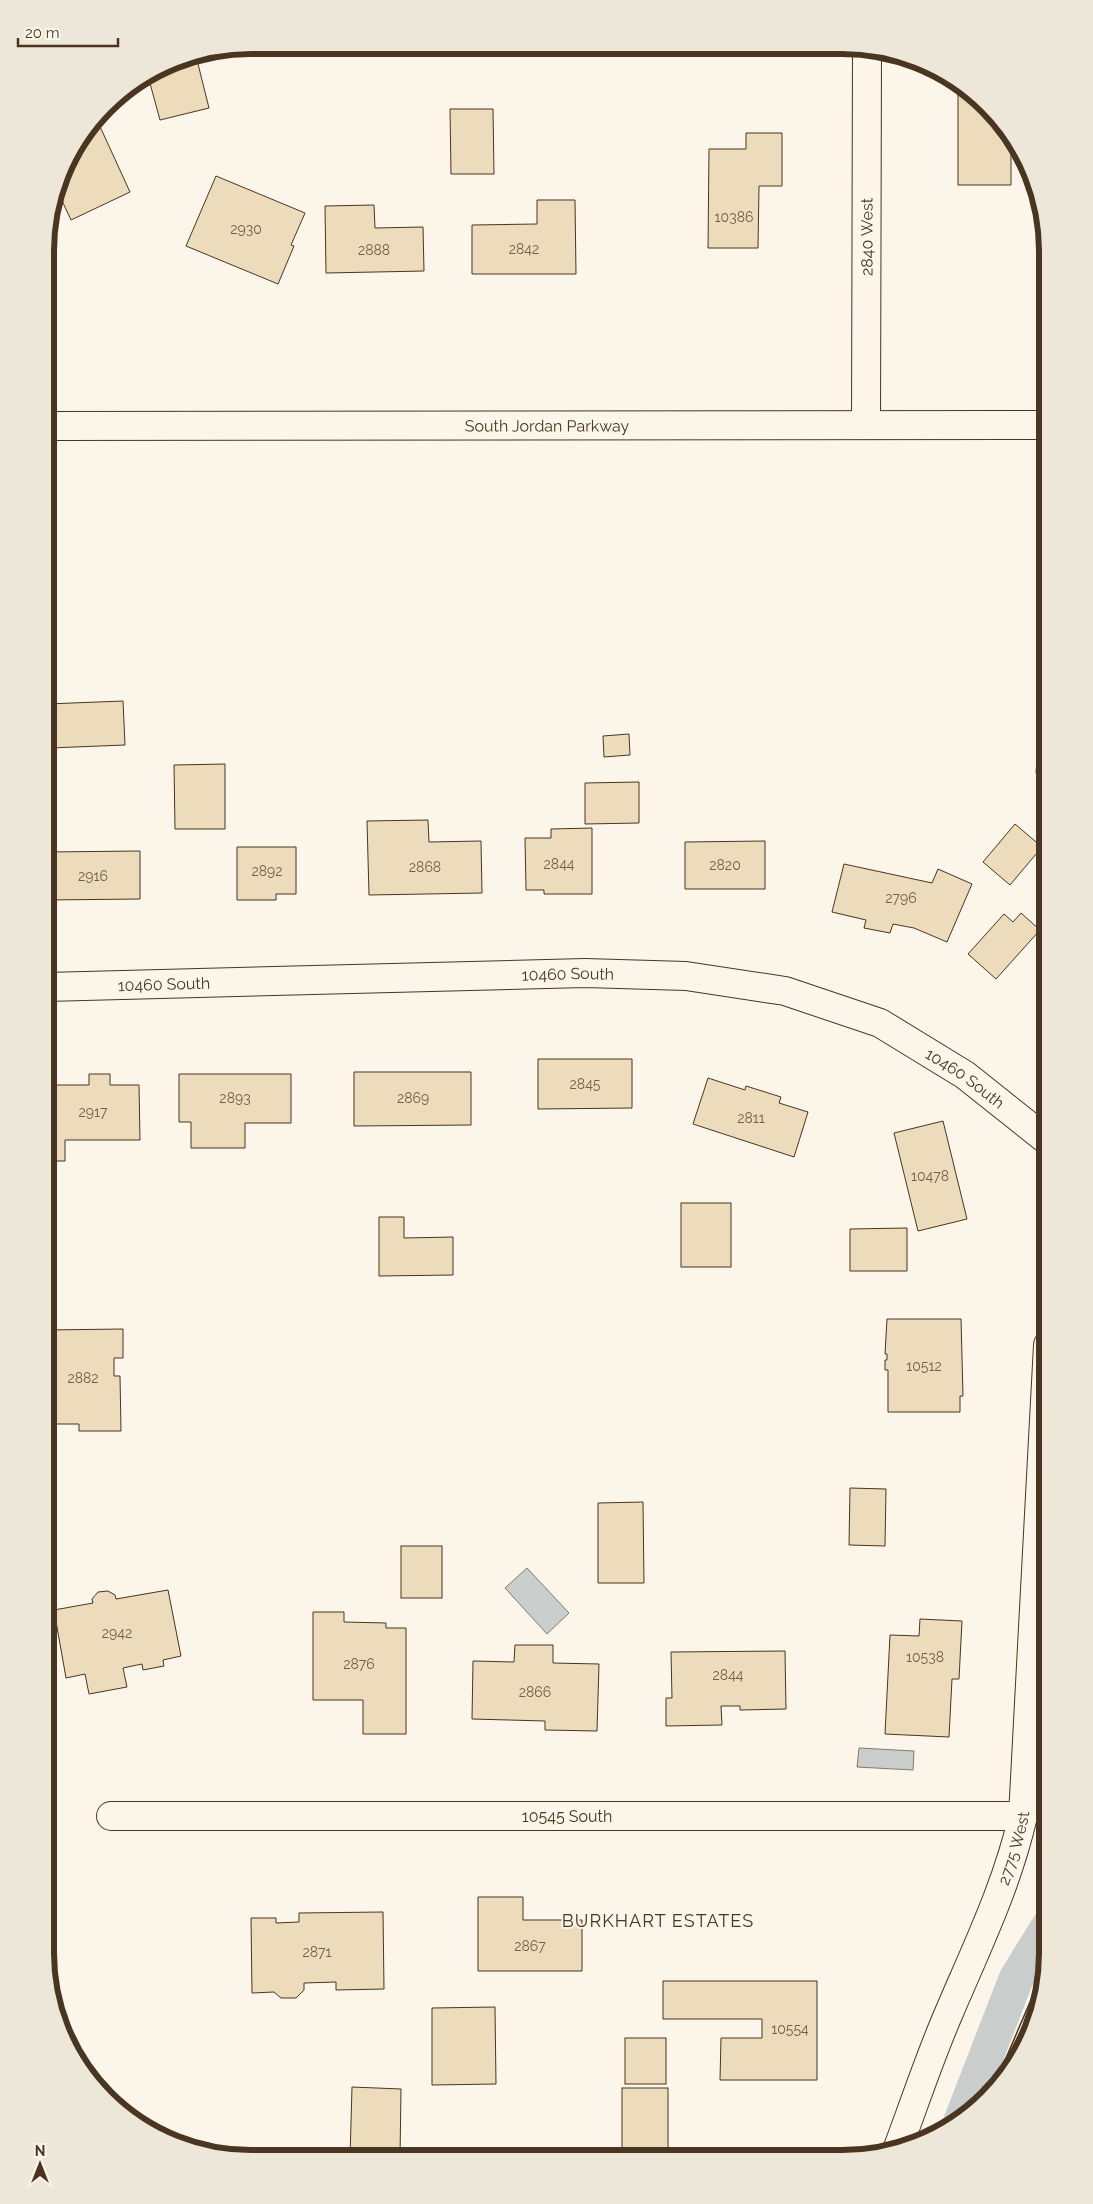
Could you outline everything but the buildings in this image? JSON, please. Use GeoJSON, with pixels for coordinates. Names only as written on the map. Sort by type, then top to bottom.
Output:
{"type":"FeatureCollection","features":[{"type":"Feature","properties":{"kind":"street","name":"2840 West"},"geometry":{"type":"LineString","coordinates":[[866,425],[867,55]]}},
{"type":"Feature","properties":{"kind":"street","name":"South Jordan Parkway"},"geometry":{"type":"LineString","coordinates":[[54,426],[1039,425]]}},
{"type":"Feature","properties":{"kind":"street","name":"10460 South"},"geometry":{"type":"LineString","coordinates":[[54,987],[585,973],[686,976],[786,991],[880,1023],[965,1075],[1039,1134]]}},
{"type":"Feature","properties":{"kind":"street","name":"2775 West"},"geometry":{"type":"LineString","coordinates":[[899,2142],[948,2016],[986,1929],[1014,1856],[1023,1816],[1039,1515]]}},
{"type":"Feature","properties":{"kind":"street","name":"10545 South"},"geometry":{"type":"LineString","coordinates":[[111,1816],[1023,1816]]}},
{"type":"Feature","properties":{"kind":"shaded area"},"geometry":{"type":"Polygon","coordinates":[[[527,1568],[569,1613],[547,1634],[505,1588],[527,1568]]]}},
{"type":"Feature","properties":{"kind":"shaded area"},"geometry":{"type":"Polygon","coordinates":[[[859,1748],[914,1751],[913,1770],[857,1767],[859,1748]]]}},
{"type":"Feature","properties":{"kind":"waterway"},"geometry":{"type":"LineString","coordinates":[[967,2105],[1016,1979],[1039,1942]]}},
{"type":"Feature","properties":{"kind":"district","name":"BURKHART ESTATES"},"geometry":{"type":"Point","coordinates":[658,1921]}}]}
